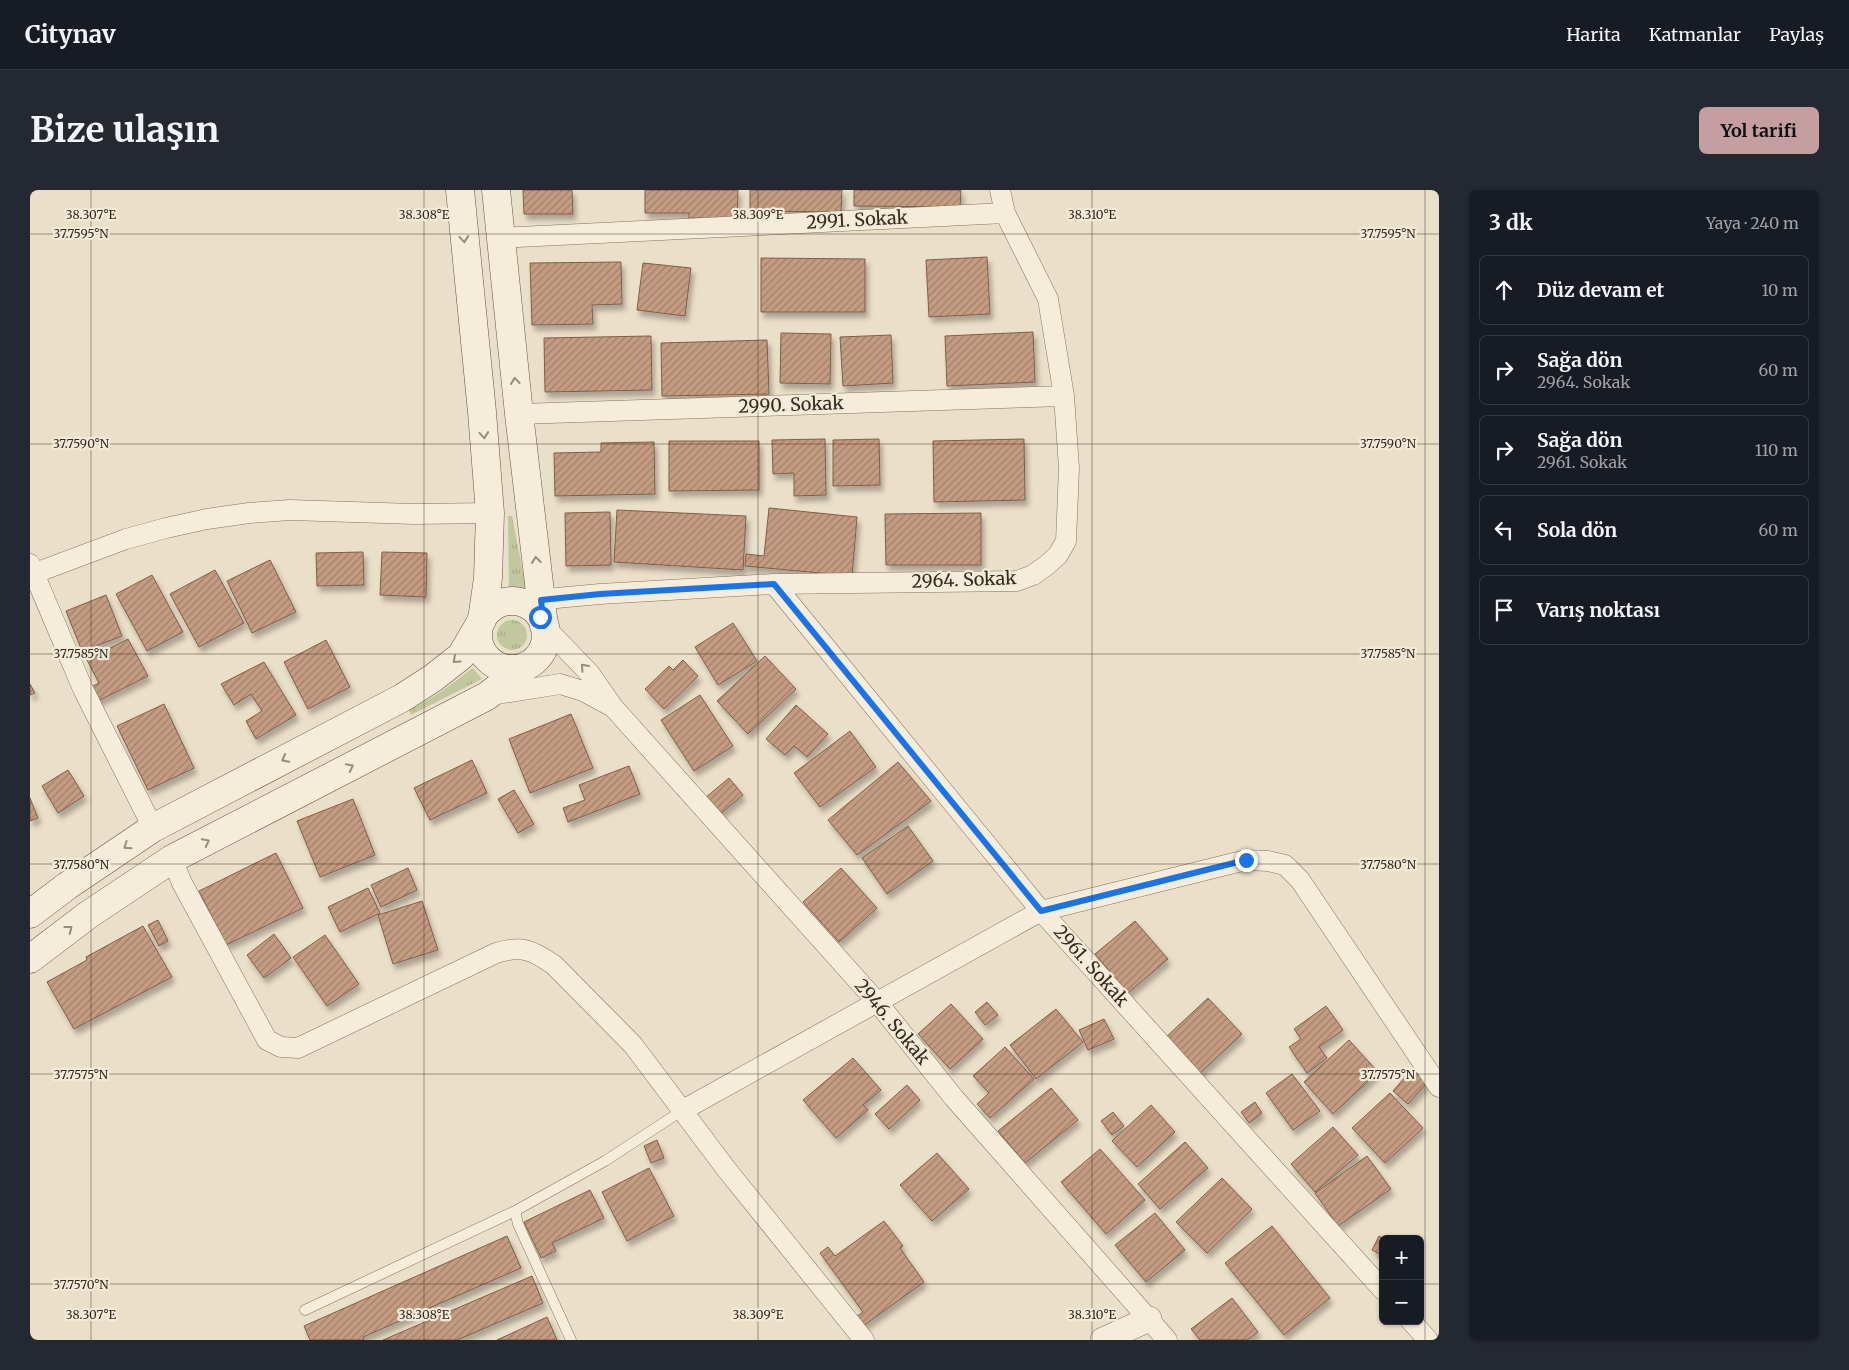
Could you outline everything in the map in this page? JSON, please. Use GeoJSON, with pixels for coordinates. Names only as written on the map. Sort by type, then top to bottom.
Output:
{"type":"FeatureCollection","features":[{"type":"Feature","properties":{"kind":"main road"},"geometry":{"type":"LineString","coordinates":[[460,190],[490,513],[488,578],[479,629],[479,643],[482,652],[496,665],[504,668],[518,668],[527,665]]}},
{"type":"Feature","properties":{"kind":"main road"},"geometry":{"type":"LineString","coordinates":[[30,959],[88,915],[172,859],[487,696],[535,660],[543,649],[545,640],[543,613],[519,414],[496,190]]}},
{"type":"Feature","properties":{"kind":"main road"},"geometry":{"type":"LineString","coordinates":[[30,914],[67,886],[153,828],[396,702],[421,687],[461,656],[482,620],[495,607],[513,602],[526,605],[543,613]]}},
{"type":"Feature","properties":{"kind":"street","name":"2964. Sokak"},"geometry":{"type":"LineString","coordinates":[[543,613],[600,594],[774,584],[1017,580],[1033,575],[1058,555],[1066,542],[1069,468],[1064,396],[1048,299],[1005,213],[1000,190]]}},
{"type":"Feature","properties":{"kind":"street","name":"2991. Sokak"},"geometry":{"type":"LineString","coordinates":[[500,238],[1005,213]]}},
{"type":"Feature","properties":{"kind":"street","name":"2990. Sokak"},"geometry":{"type":"LineString","coordinates":[[519,414],[1064,396]]}},
{"type":"Feature","properties":{"kind":"street"},"geometry":{"type":"LineString","coordinates":[[153,828],[83,689],[31,571],[126,539],[166,528],[207,519],[249,513],[290,510],[414,514],[490,513]]}},
{"type":"Feature","properties":{"kind":"street","name":"2961. Sokak"},"geometry":{"type":"LineString","coordinates":[[774,584],[1041,911],[1379,1286]]}},
{"type":"Feature","properties":{"kind":"street"},"geometry":{"type":"LineString","coordinates":[[543,613],[613,707]]}},
{"type":"Feature","properties":{"kind":"street"},"geometry":{"type":"LineString","coordinates":[[527,665],[560,684],[583,692],[613,707]]}},
{"type":"Feature","properties":{"kind":"street"},"geometry":{"type":"LineString","coordinates":[[487,696],[526,688],[560,684]]}},
{"type":"Feature","properties":{"kind":"street","name":"2946. Sokak"},"geometry":{"type":"LineString","coordinates":[[613,707],[878,1003],[954,1098],[1167,1340]]}},
{"type":"Feature","properties":{"kind":"street"},"geometry":{"type":"LineString","coordinates":[[172,859],[182,883],[267,1040],[281,1047],[298,1048],[496,953],[510,949],[526,949],[540,955],[554,965],[633,1045],[727,1170],[864,1340]]}},
{"type":"Feature","properties":{"kind":"street"},"geometry":{"type":"LineString","coordinates":[[683,1110],[1041,911],[1246,860],[1268,861],[1285,865],[1300,880],[1439,1087]]}},
{"type":"Feature","properties":{"kind":"street"},"geometry":{"type":"LineString","coordinates":[[1103,1340],[1150,1319]]}},
{"type":"Feature","properties":{"kind":"street"},"geometry":{"type":"LineString","coordinates":[[1415,1325],[1428,1340]]}},
{"type":"Feature","properties":{"kind":"lane"},"geometry":{"type":"LineString","coordinates":[[305,1310],[515,1211],[605,1161],[683,1110]]}},
{"type":"Feature","properties":{"kind":"lane"},"geometry":{"type":"LineString","coordinates":[[515,1211],[518,1224],[571,1340]]}},
{"type":"Feature","properties":{"kind":"green space"},"geometry":{"type":"Polygon","coordinates":[[[508,516],[512,516],[526,588],[509,589],[508,516]]]}},
{"type":"Feature","properties":{"kind":"green space"},"geometry":{"type":"Polygon","coordinates":[[[512,620],[518,621],[526,629],[526,641],[518,649],[512,650],[506,649],[498,641],[497,635],[498,629],[506,621],[512,620]]]}},
{"type":"Feature","properties":{"kind":"green space"},"geometry":{"type":"Polygon","coordinates":[[[473,668],[482,679],[411,715],[409,711],[442,691],[473,668]]]}},
{"type":"Feature","properties":{"kind":"building"},"geometry":{"type":"Polygon","coordinates":[[[523,190],[572,190],[573,214],[524,214],[523,190]]]}},
{"type":"Feature","properties":{"kind":"building"},"geometry":{"type":"Polygon","coordinates":[[[645,190],[738,190],[737,219],[689,218],[689,213],[645,213],[645,190]]]}},
{"type":"Feature","properties":{"kind":"building"},"geometry":{"type":"Polygon","coordinates":[[[750,190],[842,190],[841,212],[750,211],[750,190]]]}},
{"type":"Feature","properties":{"kind":"building"},"geometry":{"type":"Polygon","coordinates":[[[854,190],[961,190],[960,207],[854,206],[854,190]]]}},
{"type":"Feature","properties":{"kind":"building"},"geometry":{"type":"Polygon","coordinates":[[[987,257],[990,314],[929,317],[926,260],[987,257]]]}},
{"type":"Feature","properties":{"kind":"building"},"geometry":{"type":"Polygon","coordinates":[[[761,258],[865,259],[865,312],[761,312],[761,258]]]}},
{"type":"Feature","properties":{"kind":"building"},"geometry":{"type":"Polygon","coordinates":[[[621,262],[622,304],[592,305],[593,324],[532,325],[530,263],[621,262]]]}},
{"type":"Feature","properties":{"kind":"building"},"geometry":{"type":"Polygon","coordinates":[[[643,263],[691,268],[685,316],[637,310],[643,263]]]}},
{"type":"Feature","properties":{"kind":"building"},"geometry":{"type":"Polygon","coordinates":[[[1033,332],[1035,382],[947,386],[945,336],[1033,332]]]}},
{"type":"Feature","properties":{"kind":"building"},"geometry":{"type":"Polygon","coordinates":[[[781,333],[831,334],[830,384],[780,383],[781,333]]]}},
{"type":"Feature","properties":{"kind":"building"},"geometry":{"type":"Polygon","coordinates":[[[891,335],[893,383],[843,386],[840,337],[891,335]]]}},
{"type":"Feature","properties":{"kind":"building"},"geometry":{"type":"Polygon","coordinates":[[[651,336],[652,390],[545,392],[544,338],[651,336]]]}},
{"type":"Feature","properties":{"kind":"building"},"geometry":{"type":"Polygon","coordinates":[[[767,340],[769,394],[662,396],[661,343],[767,340]]]}},
{"type":"Feature","properties":{"kind":"building"},"geometry":{"type":"Polygon","coordinates":[[[825,439],[826,495],[794,496],[794,473],[773,474],[772,440],[825,439]]]}},
{"type":"Feature","properties":{"kind":"building"},"geometry":{"type":"Polygon","coordinates":[[[879,439],[880,485],[833,486],[833,440],[879,439]]]}},
{"type":"Feature","properties":{"kind":"building"},"geometry":{"type":"Polygon","coordinates":[[[1024,439],[1025,500],[934,502],[933,441],[1024,439]]]}},
{"type":"Feature","properties":{"kind":"building"},"geometry":{"type":"Polygon","coordinates":[[[669,441],[759,441],[759,490],[669,491],[669,441]]]}},
{"type":"Feature","properties":{"kind":"building"},"geometry":{"type":"Polygon","coordinates":[[[654,442],[655,494],[555,496],[554,453],[601,452],[601,443],[654,442]]]}},
{"type":"Feature","properties":{"kind":"building"},"geometry":{"type":"Polygon","coordinates":[[[769,508],[857,517],[852,576],[745,566],[746,554],[764,556],[769,508]]]}},
{"type":"Feature","properties":{"kind":"building"},"geometry":{"type":"Polygon","coordinates":[[[617,510],[746,516],[743,570],[614,562],[617,510]]]}},
{"type":"Feature","properties":{"kind":"building"},"geometry":{"type":"Polygon","coordinates":[[[610,512],[611,565],[566,566],[565,513],[610,512]]]}},
{"type":"Feature","properties":{"kind":"building"},"geometry":{"type":"Polygon","coordinates":[[[981,513],[981,565],[886,565],[885,514],[981,513]]]}},
{"type":"Feature","properties":{"kind":"building"},"geometry":{"type":"Polygon","coordinates":[[[363,552],[364,585],[317,586],[316,553],[363,552]]]}},
{"type":"Feature","properties":{"kind":"building"},"geometry":{"type":"Polygon","coordinates":[[[382,552],[427,553],[426,597],[380,595],[382,552]]]}},
{"type":"Feature","properties":{"kind":"building"},"geometry":{"type":"Polygon","coordinates":[[[270,560],[296,612],[252,633],[227,581],[270,560]]]}},
{"type":"Feature","properties":{"kind":"building"},"geometry":{"type":"Polygon","coordinates":[[[215,570],[244,623],[199,647],[170,594],[215,570]]]}},
{"type":"Feature","properties":{"kind":"building"},"geometry":{"type":"Polygon","coordinates":[[[152,575],[183,632],[147,651],[116,594],[152,575]]]}},
{"type":"Feature","properties":{"kind":"building"},"geometry":{"type":"Polygon","coordinates":[[[106,595],[122,636],[82,651],[66,611],[106,595]]]}},
{"type":"Feature","properties":{"kind":"building"},"geometry":{"type":"Polygon","coordinates":[[[733,623],[757,661],[718,685],[695,647],[733,623]]]}},
{"type":"Feature","properties":{"kind":"building"},"geometry":{"type":"Polygon","coordinates":[[[128,639],[148,676],[94,703],[87,689],[99,683],[87,660],[128,639]]]}},
{"type":"Feature","properties":{"kind":"building"},"geometry":{"type":"Polygon","coordinates":[[[326,640],[350,687],[308,709],[284,662],[326,640]]]}},
{"type":"Feature","properties":{"kind":"building"},"geometry":{"type":"Polygon","coordinates":[[[765,656],[796,689],[748,734],[717,701],[765,656]]]}},
{"type":"Feature","properties":{"kind":"building"},"geometry":{"type":"Polygon","coordinates":[[[683,660],[698,676],[664,709],[645,689],[669,666],[673,670],[683,660]]]}},
{"type":"Feature","properties":{"kind":"building"},"geometry":{"type":"Polygon","coordinates":[[[264,662],[296,715],[256,739],[246,721],[262,711],[251,694],[234,705],[221,684],[264,662]]]}},
{"type":"Feature","properties":{"kind":"building"},"geometry":{"type":"Polygon","coordinates":[[[30,684],[35,693],[30,695],[30,684]]]}},
{"type":"Feature","properties":{"kind":"building"},"geometry":{"type":"Polygon","coordinates":[[[700,695],[733,746],[694,771],[661,720],[700,695]]]}},
{"type":"Feature","properties":{"kind":"building"},"geometry":{"type":"Polygon","coordinates":[[[164,704],[194,768],[148,790],[117,726],[164,704]]]}},
{"type":"Feature","properties":{"kind":"building"},"geometry":{"type":"Polygon","coordinates":[[[796,705],[828,734],[807,757],[794,746],[785,755],[766,739],[796,705]]]}},
{"type":"Feature","properties":{"kind":"building"},"geometry":{"type":"Polygon","coordinates":[[[571,714],[593,768],[530,793],[509,739],[571,714]]]}},
{"type":"Feature","properties":{"kind":"building"},"geometry":{"type":"Polygon","coordinates":[[[850,731],[876,767],[820,807],[794,773],[850,731]]]}},
{"type":"Feature","properties":{"kind":"building"},"geometry":{"type":"Polygon","coordinates":[[[472,760],[487,793],[430,820],[414,788],[472,760]]]}},
{"type":"Feature","properties":{"kind":"building"},"geometry":{"type":"Polygon","coordinates":[[[898,762],[931,801],[857,855],[828,820],[898,762]]]}},
{"type":"Feature","properties":{"kind":"building"},"geometry":{"type":"Polygon","coordinates":[[[629,766],[640,794],[568,822],[563,808],[585,800],[579,785],[629,766]]]}},
{"type":"Feature","properties":{"kind":"building"},"geometry":{"type":"Polygon","coordinates":[[[68,770],[84,796],[58,813],[42,786],[68,770]]]}},
{"type":"Feature","properties":{"kind":"building"},"geometry":{"type":"Polygon","coordinates":[[[729,778],[743,795],[719,815],[705,798],[729,778]]]}},
{"type":"Feature","properties":{"kind":"building"},"geometry":{"type":"Polygon","coordinates":[[[514,790],[534,824],[518,833],[498,799],[514,790]]]}},
{"type":"Feature","properties":{"kind":"building"},"geometry":{"type":"Polygon","coordinates":[[[30,798],[38,818],[30,821],[30,798]]]}},
{"type":"Feature","properties":{"kind":"building"},"geometry":{"type":"Polygon","coordinates":[[[353,799],[375,855],[320,877],[297,821],[353,799]]]}},
{"type":"Feature","properties":{"kind":"building"},"geometry":{"type":"Polygon","coordinates":[[[908,826],[933,861],[887,894],[862,858],[908,826]]]}},
{"type":"Feature","properties":{"kind":"building"},"geometry":{"type":"Polygon","coordinates":[[[276,853],[303,908],[226,945],[199,891],[276,853]]]}},
{"type":"Feature","properties":{"kind":"building"},"geometry":{"type":"Polygon","coordinates":[[[408,868],[417,890],[381,907],[371,885],[408,868]]]}},
{"type":"Feature","properties":{"kind":"building"},"geometry":{"type":"Polygon","coordinates":[[[841,868],[877,908],[839,942],[803,902],[841,868]]]}},
{"type":"Feature","properties":{"kind":"building"},"geometry":{"type":"Polygon","coordinates":[[[368,888],[380,913],[340,932],[328,907],[368,888]]]}},
{"type":"Feature","properties":{"kind":"building"},"geometry":{"type":"Polygon","coordinates":[[[422,901],[438,950],[393,964],[378,915],[422,901]]]}},
{"type":"Feature","properties":{"kind":"building"},"geometry":{"type":"Polygon","coordinates":[[[158,920],[168,941],[159,946],[148,925],[158,920]]]}},
{"type":"Feature","properties":{"kind":"building"},"geometry":{"type":"Polygon","coordinates":[[[1135,921],[1168,959],[1128,993],[1095,954],[1135,921]]]}},
{"type":"Feature","properties":{"kind":"building"},"geometry":{"type":"Polygon","coordinates":[[[143,926],[172,977],[74,1029],[47,982],[87,960],[86,957],[143,926]]]}},
{"type":"Feature","properties":{"kind":"building"},"geometry":{"type":"Polygon","coordinates":[[[274,934],[291,958],[264,978],[247,955],[274,934]]]}},
{"type":"Feature","properties":{"kind":"building"},"geometry":{"type":"Polygon","coordinates":[[[325,935],[359,984],[327,1006],[293,957],[325,935]]]}},
{"type":"Feature","properties":{"kind":"building"},"geometry":{"type":"Polygon","coordinates":[[[1208,998],[1242,1034],[1199,1074],[1165,1038],[1208,998]]]}},
{"type":"Feature","properties":{"kind":"building"},"geometry":{"type":"Polygon","coordinates":[[[987,1002],[998,1015],[985,1025],[975,1012],[987,1002]]]}},
{"type":"Feature","properties":{"kind":"building"},"geometry":{"type":"Polygon","coordinates":[[[951,1004],[983,1039],[950,1069],[918,1034],[951,1004]]]}},
{"type":"Feature","properties":{"kind":"building"},"geometry":{"type":"Polygon","coordinates":[[[1326,1006],[1343,1030],[1319,1047],[1327,1058],[1307,1073],[1289,1047],[1301,1039],[1294,1029],[1326,1006]]]}},
{"type":"Feature","properties":{"kind":"building"},"geometry":{"type":"Polygon","coordinates":[[[1056,1009],[1083,1042],[1036,1079],[1010,1045],[1056,1009]]]}},
{"type":"Feature","properties":{"kind":"building"},"geometry":{"type":"Polygon","coordinates":[[[1104,1019],[1114,1039],[1088,1050],[1079,1030],[1104,1019]]]}},
{"type":"Feature","properties":{"kind":"building"},"geometry":{"type":"Polygon","coordinates":[[[1349,1040],[1378,1072],[1333,1114],[1304,1082],[1349,1040]]]}},
{"type":"Feature","properties":{"kind":"building"},"geometry":{"type":"Polygon","coordinates":[[[1005,1047],[1034,1079],[990,1118],[977,1104],[989,1093],[973,1076],[1005,1047]]]}},
{"type":"Feature","properties":{"kind":"building"},"geometry":{"type":"Polygon","coordinates":[[[853,1058],[881,1090],[863,1105],[868,1110],[836,1138],[803,1100],[853,1058]]]}},
{"type":"Feature","properties":{"kind":"building"},"geometry":{"type":"Polygon","coordinates":[[[1412,1069],[1427,1083],[1408,1104],[1393,1091],[1412,1069]]]}},
{"type":"Feature","properties":{"kind":"building"},"geometry":{"type":"Polygon","coordinates":[[[1292,1074],[1320,1111],[1293,1130],[1266,1093],[1292,1074]]]}},
{"type":"Feature","properties":{"kind":"building"},"geometry":{"type":"Polygon","coordinates":[[[907,1085],[920,1100],[889,1129],[875,1114],[907,1085]]]}},
{"type":"Feature","properties":{"kind":"building"},"geometry":{"type":"Polygon","coordinates":[[[1051,1088],[1078,1120],[1025,1163],[998,1131],[1051,1088]]]}},
{"type":"Feature","properties":{"kind":"building"},"geometry":{"type":"Polygon","coordinates":[[[1390,1093],[1423,1128],[1385,1163],[1352,1128],[1390,1093]]]}},
{"type":"Feature","properties":{"kind":"building"},"geometry":{"type":"Polygon","coordinates":[[[1255,1102],[1262,1113],[1249,1123],[1241,1112],[1255,1102]]]}},
{"type":"Feature","properties":{"kind":"building"},"geometry":{"type":"Polygon","coordinates":[[[1151,1105],[1175,1132],[1137,1167],[1112,1141],[1151,1105]]]}},
{"type":"Feature","properties":{"kind":"building"},"geometry":{"type":"Polygon","coordinates":[[[1113,1112],[1124,1126],[1112,1135],[1101,1121],[1113,1112]]]}},
{"type":"Feature","properties":{"kind":"building"},"geometry":{"type":"Polygon","coordinates":[[[1333,1127],[1358,1155],[1315,1192],[1291,1164],[1333,1127]]]}},
{"type":"Feature","properties":{"kind":"building"},"geometry":{"type":"Polygon","coordinates":[[[657,1140],[664,1158],[651,1163],[644,1146],[657,1140]]]}},
{"type":"Feature","properties":{"kind":"building"},"geometry":{"type":"Polygon","coordinates":[[[1185,1142],[1208,1168],[1160,1209],[1138,1184],[1185,1142]]]}},
{"type":"Feature","properties":{"kind":"building"},"geometry":{"type":"Polygon","coordinates":[[[1100,1149],[1145,1200],[1106,1234],[1061,1182],[1100,1149]]]}},
{"type":"Feature","properties":{"kind":"building"},"geometry":{"type":"Polygon","coordinates":[[[937,1153],[969,1189],[932,1221],[900,1185],[937,1153]]]}},
{"type":"Feature","properties":{"kind":"building"},"geometry":{"type":"Polygon","coordinates":[[[1367,1156],[1391,1189],[1338,1226],[1315,1193],[1367,1156]]]}},
{"type":"Feature","properties":{"kind":"building"},"geometry":{"type":"Polygon","coordinates":[[[649,1168],[674,1216],[627,1241],[602,1192],[649,1168]]]}},
{"type":"Feature","properties":{"kind":"building"},"geometry":{"type":"Polygon","coordinates":[[[1222,1178],[1252,1209],[1207,1253],[1176,1222],[1222,1178]]]}},
{"type":"Feature","properties":{"kind":"building"},"geometry":{"type":"Polygon","coordinates":[[[590,1190],[604,1218],[552,1243],[556,1251],[541,1258],[524,1222],[590,1190]]]}},
{"type":"Feature","properties":{"kind":"building"},"geometry":{"type":"Polygon","coordinates":[[[1155,1213],[1185,1250],[1146,1282],[1115,1245],[1155,1213]]]}},
{"type":"Feature","properties":{"kind":"building"},"geometry":{"type":"Polygon","coordinates":[[[884,1221],[903,1246],[900,1248],[924,1282],[863,1326],[856,1317],[863,1312],[820,1253],[828,1247],[835,1256],[884,1221]]]}},
{"type":"Feature","properties":{"kind":"building"},"geometry":{"type":"Polygon","coordinates":[[[1272,1226],[1330,1298],[1284,1335],[1225,1263],[1272,1226]]]}},
{"type":"Feature","properties":{"kind":"building"},"geometry":{"type":"Polygon","coordinates":[[[507,1236],[521,1268],[363,1337],[364,1340],[310,1340],[304,1326],[507,1236]]]}},
{"type":"Feature","properties":{"kind":"building"},"geometry":{"type":"Polygon","coordinates":[[[1379,1236],[1379,1254],[1372,1250],[1379,1236]]]}},
{"type":"Feature","properties":{"kind":"building"},"geometry":{"type":"Polygon","coordinates":[[[532,1276],[543,1303],[457,1340],[383,1340],[532,1276]]]}},
{"type":"Feature","properties":{"kind":"building"},"geometry":{"type":"Polygon","coordinates":[[[1232,1298],[1258,1332],[1247,1340],[1200,1340],[1191,1329],[1232,1298]]]}},
{"type":"Feature","properties":{"kind":"building"},"geometry":{"type":"Polygon","coordinates":[[[547,1317],[557,1340],[497,1340],[547,1317]]]}},
{"type":"Feature","properties":{"kind":"route"},"geometry":{"type":"LineString","coordinates":[[540,617],[544,626],[541,600],[600,594],[774,584],[1041,911],[1246,860]]}}]}
